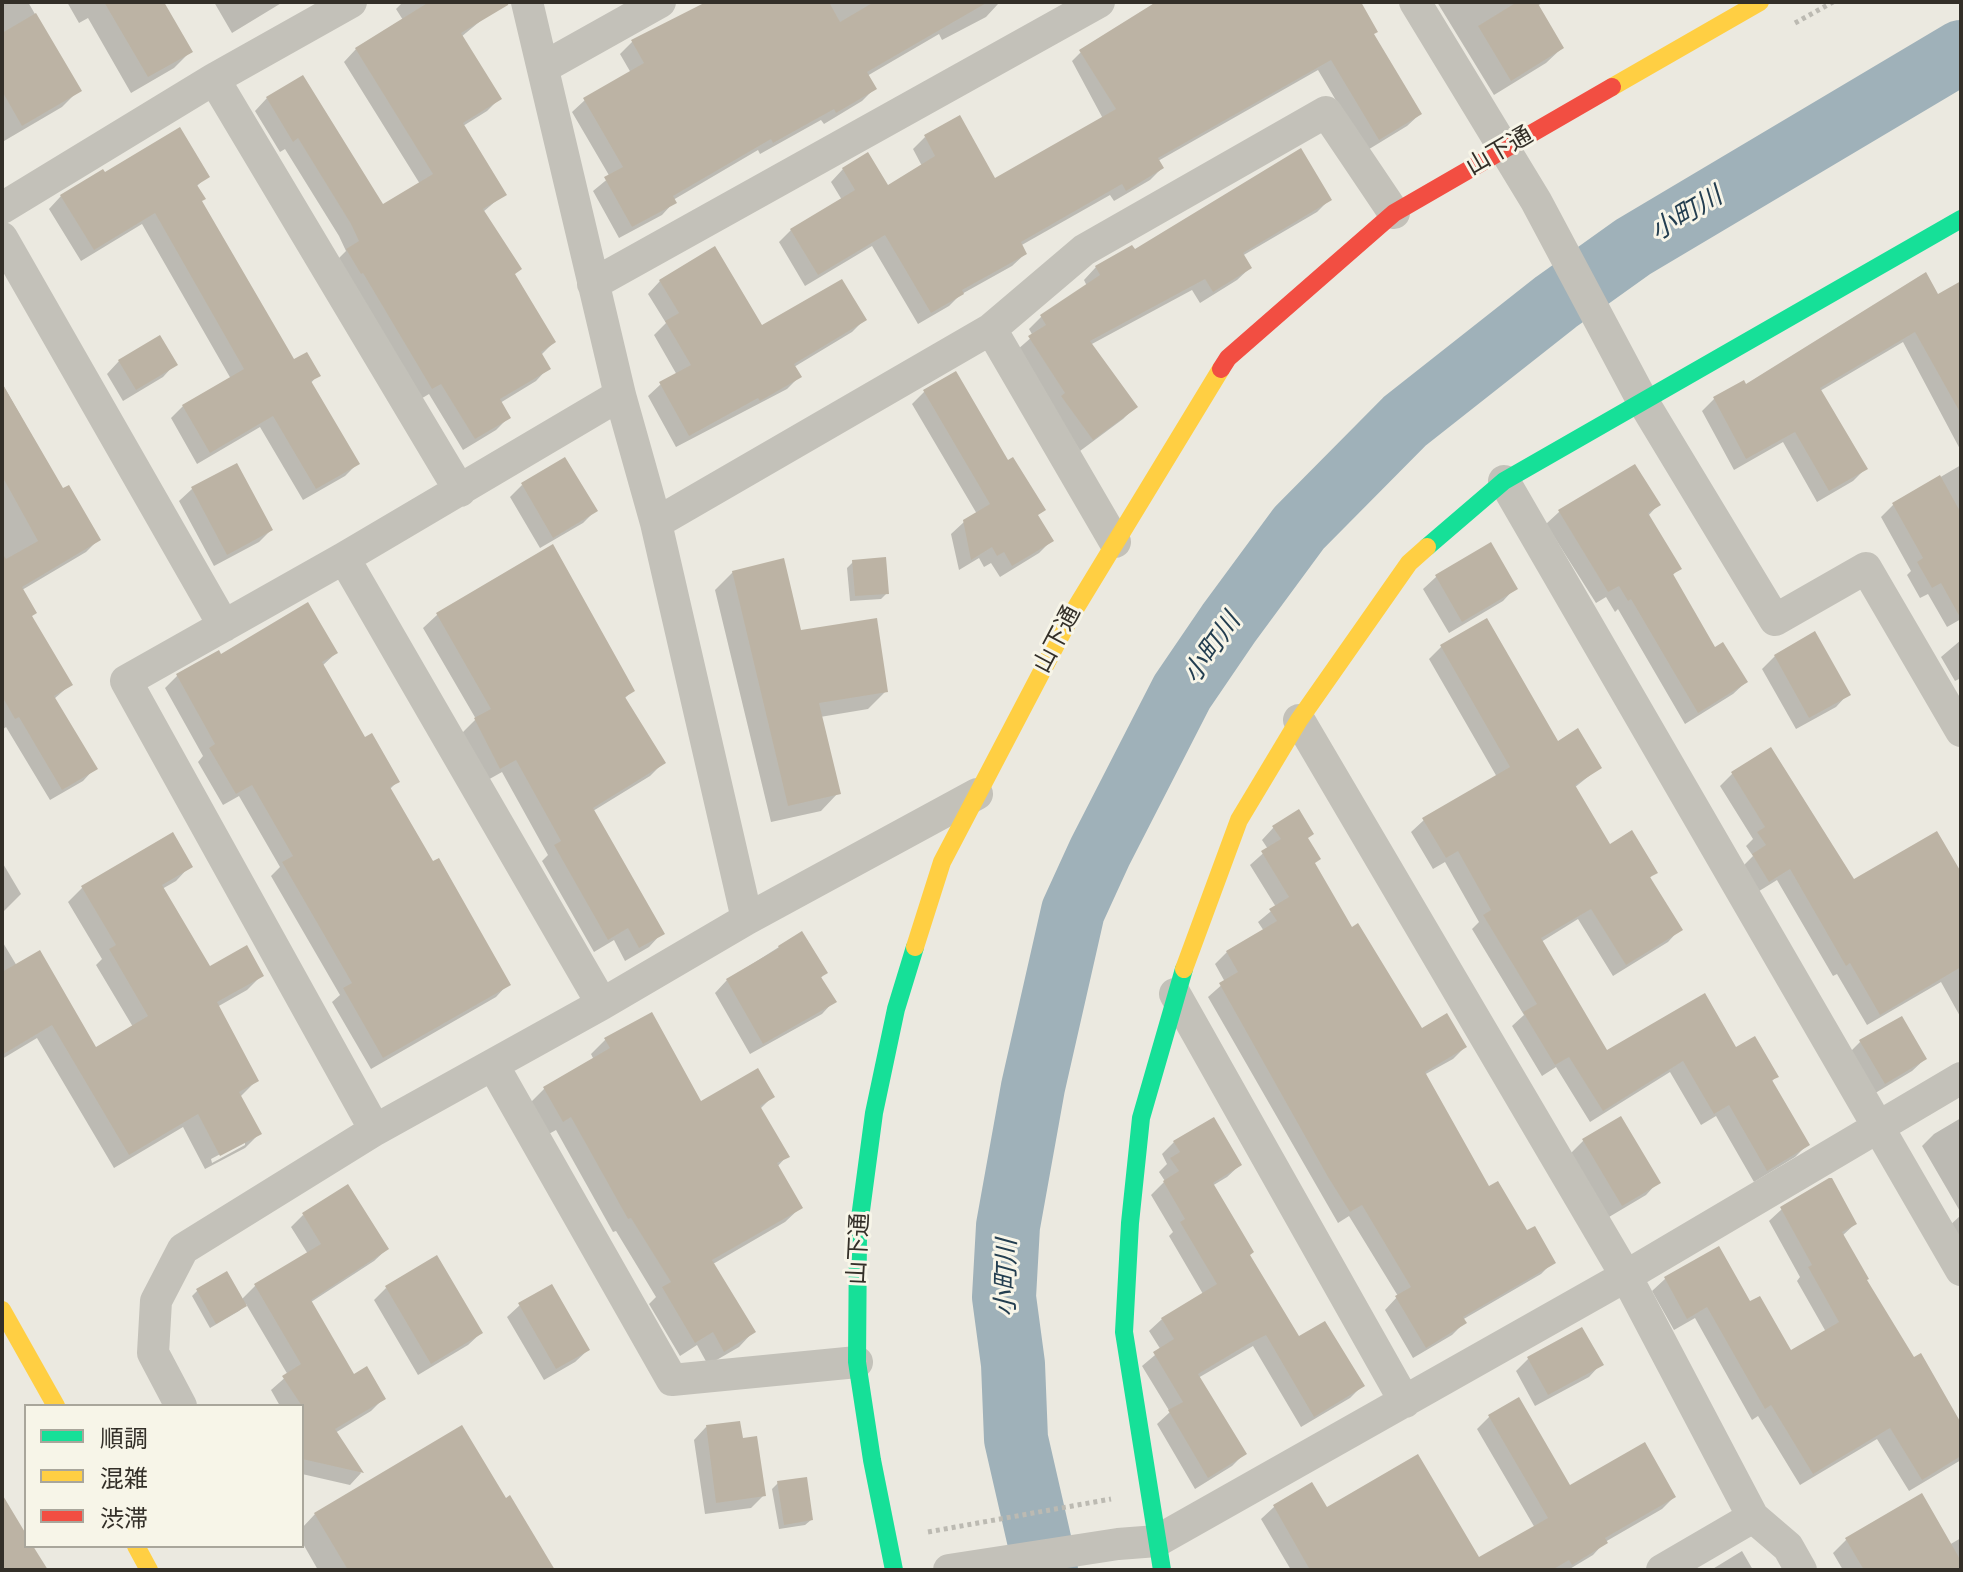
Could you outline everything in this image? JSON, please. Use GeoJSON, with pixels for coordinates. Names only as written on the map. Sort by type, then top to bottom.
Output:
{"type":"FeatureCollection","features":[{"type":"Feature","properties":{"kind":"street"},"geometry":{"type":"LineString","coordinates":[[2,208],[214,79],[351,2]]}},
{"type":"Feature","properties":{"kind":"street"},"geometry":{"type":"LineString","coordinates":[[527,2],[620,395],[656,523],[747,919]]}},
{"type":"Feature","properties":{"kind":"street"},"geometry":{"type":"LineString","coordinates":[[544,67],[660,2]]}},
{"type":"Feature","properties":{"kind":"street"},"geometry":{"type":"LineString","coordinates":[[593,284],[1099,2]]}},
{"type":"Feature","properties":{"kind":"street"},"geometry":{"type":"LineString","coordinates":[[1415,2],[1536,201],[1642,400],[1775,620],[1866,568],[1961,731]]}},
{"type":"Feature","properties":{"kind":"street","name":"山下通"},"geometry":{"type":"LineString","coordinates":[[894,1570],[857,1362],[858,1233],[874,1113],[896,1009],[942,862],[1072,614],[1228,358],[1394,213],[1504,150],[1712,14],[1760,2]]}},
{"type":"Feature","properties":{"kind":"street"},"geometry":{"type":"LineString","coordinates":[[214,79],[460,491]]}},
{"type":"Feature","properties":{"kind":"street"},"geometry":{"type":"LineString","coordinates":[[656,523],[991,329],[1084,250],[1326,112],[1394,213]]}},
{"type":"Feature","properties":{"kind":"street"},"geometry":{"type":"LineString","coordinates":[[1160,1555],[1124,1332],[1130,1223],[1141,1118],[1175,994],[1239,820],[1299,720],[1409,563],[1504,481],[1961,219]]}},
{"type":"Feature","properties":{"kind":"street"},"geometry":{"type":"LineString","coordinates":[[2,238],[224,626]]}},
{"type":"Feature","properties":{"kind":"street"},"geometry":{"type":"LineString","coordinates":[[991,329],[1115,542]]}},
{"type":"Feature","properties":{"kind":"street"},"geometry":{"type":"LineString","coordinates":[[375,1130],[126,681],[460,491],[620,395]]}},
{"type":"Feature","properties":{"kind":"street"},"geometry":{"type":"LineString","coordinates":[[1504,481],[1961,1270]]}},
{"type":"Feature","properties":{"kind":"street"},"geometry":{"type":"LineString","coordinates":[[344,558],[602,1004]]}},
{"type":"Feature","properties":{"kind":"street"},"geometry":{"type":"LineString","coordinates":[[1299,720],[1626,1276],[1753,1517],[1788,1547],[1801,1570]]}},
{"type":"Feature","properties":{"kind":"street"},"geometry":{"type":"LineString","coordinates":[[180,1404],[153,1353],[156,1301],[183,1249],[375,1130],[747,919],[977,794]]}},
{"type":"Feature","properties":{"kind":"street"},"geometry":{"type":"LineString","coordinates":[[1175,994],[1405,1402]]}},
{"type":"Feature","properties":{"kind":"street"},"geometry":{"type":"LineString","coordinates":[[493,1065],[672,1380],[857,1362]]}},
{"type":"Feature","properties":{"kind":"street"},"geometry":{"type":"LineString","coordinates":[[949,1570],[1118,1544],[1160,1555],[1405,1402],[1626,1276],[1961,1078]]}},
{"type":"Feature","properties":{"kind":"street"},"geometry":{"type":"LineString","coordinates":[[2,1310],[55,1404]]}},
{"type":"Feature","properties":{"kind":"street"},"geometry":{"type":"LineString","coordinates":[[1662,1570],[1753,1517]]}},
{"type":"Feature","properties":{"kind":"path"},"geometry":{"type":"LineString","coordinates":[[935,1530],[1109,1499]]}},
{"type":"Feature","properties":{"kind":"building"},"geometry":{"type":"Polygon","coordinates":[[[104,2],[164,2],[193,52],[148,77],[104,2]]]}},
{"type":"Feature","properties":{"kind":"building"},"geometry":{"type":"Polygon","coordinates":[[[429,2],[509,2],[461,33],[502,99],[463,123],[507,195],[483,209],[522,269],[515,274],[556,342],[541,352],[551,369],[500,399],[511,418],[475,439],[441,384],[432,389],[361,274],[346,249],[359,241],[351,224],[298,138],[293,142],[266,97],[303,75],[383,204],[433,174],[355,48],[429,2]]]}},
{"type":"Feature","properties":{"kind":"building"},"geometry":{"type":"Polygon","coordinates":[[[706,2],[829,2],[840,22],[874,2],[988,2],[867,72],[877,89],[836,113],[834,109],[773,143],[771,139],[673,196],[677,203],[632,227],[604,177],[623,167],[583,98],[644,63],[631,40],[706,2]]]}},
{"type":"Feature","properties":{"kind":"building"},"geometry":{"type":"Polygon","coordinates":[[[1156,2],[1361,2],[1378,32],[1374,34],[1422,114],[1379,140],[1331,60],[1158,158],[1164,168],[1126,191],[1122,184],[1021,242],[1027,254],[962,290],[964,294],[931,313],[885,235],[818,275],[790,229],[855,190],[842,168],[868,152],[888,185],[935,156],[924,135],[960,115],[995,178],[1116,109],[1079,50],[1156,2]]]}},
{"type":"Feature","properties":{"kind":"building"},"geometry":{"type":"Polygon","coordinates":[[[1517,2],[1537,2],[1564,48],[1511,81],[1478,26],[1517,2]]]}},
{"type":"Feature","properties":{"kind":"building"},"geometry":{"type":"Polygon","coordinates":[[[36,13],[82,91],[22,126],[2,91],[2,33],[36,13]]]}},
{"type":"Feature","properties":{"kind":"building"},"geometry":{"type":"Polygon","coordinates":[[[180,127],[210,177],[197,185],[206,199],[202,201],[294,359],[307,352],[321,376],[311,381],[360,464],[316,489],[273,416],[210,453],[182,405],[244,369],[155,213],[94,250],[60,195],[180,127]]]}},
{"type":"Feature","properties":{"kind":"building"},"geometry":{"type":"Polygon","coordinates":[[[1301,148],[1332,200],[1243,253],[1252,268],[1213,292],[1205,279],[1090,341],[1138,407],[1093,440],[1061,396],[1065,393],[1028,336],[1046,325],[1040,315],[1100,275],[1095,266],[1132,245],[1135,249],[1301,148]]]}},
{"type":"Feature","properties":{"kind":"building"},"geometry":{"type":"Polygon","coordinates":[[[715,246],[762,325],[842,279],[867,320],[794,364],[802,377],[689,436],[659,382],[691,365],[665,321],[679,313],[659,280],[715,246]]]}},
{"type":"Feature","properties":{"kind":"building"},"geometry":{"type":"Polygon","coordinates":[[[1926,272],[1938,294],[1961,281],[1961,414],[1915,332],[1820,388],[1868,469],[1829,491],[1795,432],[1746,459],[1713,397],[1744,380],[1746,384],[1926,272]]]}},
{"type":"Feature","properties":{"kind":"building"},"geometry":{"type":"Polygon","coordinates":[[[160,335],[178,365],[136,390],[118,360],[160,335]]]}},
{"type":"Feature","properties":{"kind":"building"},"geometry":{"type":"Polygon","coordinates":[[[956,371],[1008,460],[1013,457],[1046,510],[1038,515],[1054,541],[1012,566],[1004,552],[997,556],[992,547],[971,560],[963,520],[990,504],[923,390],[956,371]]]}},
{"type":"Feature","properties":{"kind":"building"},"geometry":{"type":"Polygon","coordinates":[[[2,383],[63,488],[69,485],[101,540],[22,587],[37,613],[32,616],[73,685],[54,696],[98,769],[62,790],[19,717],[15,719],[2,696],[2,553],[6,559],[38,541],[2,476],[2,383]]]}},
{"type":"Feature","properties":{"kind":"building"},"geometry":{"type":"Polygon","coordinates":[[[565,457],[598,511],[553,538],[521,483],[565,457]]]}},
{"type":"Feature","properties":{"kind":"building"},"geometry":{"type":"Polygon","coordinates":[[[237,463],[273,530],[227,555],[191,487],[237,463]]]}},
{"type":"Feature","properties":{"kind":"building"},"geometry":{"type":"Polygon","coordinates":[[[1635,464],[1661,505],[1648,513],[1682,569],[1673,574],[1715,647],[1723,642],[1748,682],[1698,713],[1631,599],[1628,601],[1619,586],[1608,592],[1558,510],[1635,464]]]}},
{"type":"Feature","properties":{"kind":"building"},"geometry":{"type":"Polygon","coordinates":[[[1940,475],[1961,513],[1961,619],[1941,583],[1932,588],[1917,562],[1923,558],[1892,503],[1940,475]]]}},
{"type":"Feature","properties":{"kind":"building"},"geometry":{"type":"Polygon","coordinates":[[[1491,542],[1518,589],[1462,622],[1435,575],[1491,542]]]}},
{"type":"Feature","properties":{"kind":"building"},"geometry":{"type":"Polygon","coordinates":[[[553,544],[635,691],[625,697],[666,763],[593,808],[665,934],[639,948],[628,928],[608,940],[554,845],[561,841],[516,760],[500,769],[474,718],[491,709],[436,613],[553,544]]]}},
{"type":"Feature","properties":{"kind":"building"},"geometry":{"type":"Polygon","coordinates":[[[886,557],[889,594],[855,596],[852,560],[886,557]]]}},
{"type":"Feature","properties":{"kind":"building"},"geometry":{"type":"Polygon","coordinates":[[[784,558],[801,630],[877,618],[888,692],[819,703],[841,794],[788,806],[732,571],[784,558]]]}},
{"type":"Feature","properties":{"kind":"building"},"geometry":{"type":"Polygon","coordinates":[[[308,602],[338,653],[322,662],[365,737],[372,733],[400,782],[390,787],[433,861],[439,858],[511,985],[383,1058],[343,988],[352,983],[282,862],[293,856],[252,785],[236,794],[209,748],[215,744],[176,674],[219,650],[221,654],[308,602]]]}},
{"type":"Feature","properties":{"kind":"building"},"geometry":{"type":"Polygon","coordinates":[[[1487,618],[1558,741],[1578,728],[1602,768],[1575,785],[1610,844],[1632,830],[1658,873],[1650,877],[1683,930],[1626,965],[1591,909],[1541,938],[1607,1050],[1705,993],[1736,1047],[1755,1036],[1779,1077],[1772,1080],[1810,1145],[1767,1171],[1729,1105],[1714,1114],[1683,1061],[1603,1111],[1569,1057],[1555,1065],[1523,1012],[1537,1004],[1483,915],[1491,910],[1458,851],[1446,858],[1422,818],[1510,767],[1440,645],[1487,618]]]}},
{"type":"Feature","properties":{"kind":"building"},"geometry":{"type":"Polygon","coordinates":[[[1815,631],[1851,695],[1809,718],[1774,655],[1815,631]]]}},
{"type":"Feature","properties":{"kind":"building"},"geometry":{"type":"Polygon","coordinates":[[[1771,747],[1854,879],[1937,831],[1961,872],[1961,967],[1880,1015],[1850,963],[1846,966],[1790,869],[1769,882],[1752,854],[1766,845],[1757,832],[1765,827],[1731,772],[1771,747]]]}},
{"type":"Feature","properties":{"kind":"building"},"geometry":{"type":"Polygon","coordinates":[[[1299,809],[1314,834],[1308,838],[1321,859],[1315,863],[1352,927],[1358,923],[1422,1028],[1447,1013],[1467,1047],[1425,1072],[1489,1186],[1498,1181],[1527,1230],[1535,1226],[1556,1263],[1463,1317],[1467,1323],[1426,1348],[1395,1296],[1411,1287],[1362,1205],[1350,1212],[1219,983],[1238,972],[1226,951],[1277,921],[1269,909],[1289,897],[1261,851],[1281,839],[1272,826],[1299,809]]]}},
{"type":"Feature","properties":{"kind":"building"},"geometry":{"type":"Polygon","coordinates":[[[173,832],[193,867],[162,885],[210,966],[247,945],[264,976],[217,1002],[259,1081],[239,1092],[262,1134],[220,1156],[198,1114],[129,1155],[52,1025],[2,1055],[2,972],[40,950],[96,1047],[148,1016],[109,949],[116,945],[81,886],[173,832]]]}},
{"type":"Feature","properties":{"kind":"building"},"geometry":{"type":"Polygon","coordinates":[[[802,931],[828,973],[821,977],[837,1002],[763,1044],[726,979],[802,931]]]}},
{"type":"Feature","properties":{"kind":"building"},"geometry":{"type":"Polygon","coordinates":[[[652,1012],[701,1101],[758,1068],[775,1097],[760,1106],[790,1157],[777,1163],[803,1208],[712,1260],[756,1332],[724,1352],[713,1332],[695,1343],[662,1287],[671,1282],[631,1218],[628,1219],[571,1117],[563,1122],[543,1087],[610,1048],[604,1038],[652,1012]]]}},
{"type":"Feature","properties":{"kind":"building"},"geometry":{"type":"Polygon","coordinates":[[[1902,1016],[1927,1059],[1885,1084],[1859,1040],[1902,1016]]]}},
{"type":"Feature","properties":{"kind":"building"},"geometry":{"type":"Polygon","coordinates":[[[1621,1116],[1661,1183],[1622,1206],[1582,1139],[1621,1116]]]}},
{"type":"Feature","properties":{"kind":"building"},"geometry":{"type":"Polygon","coordinates":[[[1214,1117],[1242,1165],[1213,1183],[1254,1252],[1250,1255],[1299,1336],[1325,1321],[1365,1386],[1314,1417],[1266,1335],[1248,1344],[1198,1374],[1247,1454],[1208,1478],[1168,1410],[1183,1402],[1153,1352],[1174,1339],[1161,1318],[1217,1284],[1180,1222],[1185,1219],[1163,1181],[1179,1171],[1170,1158],[1180,1152],[1173,1141],[1214,1117]]]}},
{"type":"Feature","properties":{"kind":"building"},"geometry":{"type":"Polygon","coordinates":[[[1832,1178],[1857,1224],[1842,1232],[1867,1280],[1914,1357],[1921,1353],[1961,1423],[1961,1456],[1922,1480],[1890,1428],[1813,1474],[1771,1405],[1765,1409],[1707,1307],[1687,1319],[1664,1277],[1719,1246],[1750,1301],[1760,1296],[1791,1350],[1839,1322],[1808,1267],[1812,1265],[1780,1207],[1832,1178]]]}},
{"type":"Feature","properties":{"kind":"building"},"geometry":{"type":"Polygon","coordinates":[[[348,1184],[389,1249],[311,1300],[354,1374],[367,1366],[386,1399],[335,1429],[364,1473],[304,1459],[304,1404],[301,1404],[282,1376],[301,1364],[254,1284],[321,1244],[302,1213],[348,1184]]]}},
{"type":"Feature","properties":{"kind":"building"},"geometry":{"type":"Polygon","coordinates":[[[437,1255],[483,1333],[431,1364],[385,1286],[437,1255]]]}},
{"type":"Feature","properties":{"kind":"building"},"geometry":{"type":"Polygon","coordinates":[[[227,1271],[247,1306],[216,1324],[196,1289],[227,1271]]]}},
{"type":"Feature","properties":{"kind":"building"},"geometry":{"type":"Polygon","coordinates":[[[552,1284],[590,1350],[556,1369],[518,1303],[552,1284]]]}},
{"type":"Feature","properties":{"kind":"building"},"geometry":{"type":"Polygon","coordinates":[[[1582,1327],[1604,1365],[1548,1395],[1527,1357],[1582,1327]]]}},
{"type":"Feature","properties":{"kind":"building"},"geometry":{"type":"Polygon","coordinates":[[[1519,1397],[1570,1485],[1645,1442],[1676,1497],[1605,1538],[1608,1543],[1572,1565],[1569,1560],[1552,1570],[1310,1570],[1273,1505],[1312,1482],[1327,1507],[1418,1454],[1479,1557],[1548,1518],[1488,1415],[1519,1397]]]}},
{"type":"Feature","properties":{"kind":"building"},"geometry":{"type":"Polygon","coordinates":[[[740,1421],[743,1438],[757,1436],[766,1496],[716,1503],[706,1425],[740,1421]]]}},
{"type":"Feature","properties":{"kind":"building"},"geometry":{"type":"Polygon","coordinates":[[[462,1425],[506,1498],[510,1495],[555,1570],[348,1570],[314,1513],[462,1425]]]}},
{"type":"Feature","properties":{"kind":"building"},"geometry":{"type":"Polygon","coordinates":[[[807,1477],[813,1520],[784,1525],[777,1481],[807,1477]]]}},
{"type":"Feature","properties":{"kind":"building"},"geometry":{"type":"Polygon","coordinates":[[[1922,1493],[1961,1561],[1961,1570],[1864,1570],[1845,1538],[1922,1493]]]}},
{"type":"Feature","properties":{"kind":"building"},"geometry":{"type":"Polygon","coordinates":[[[2,1494],[24,1531],[24,1548],[34,1548],[48,1570],[2,1570],[2,1494]]]}},
{"type":"Feature","properties":{"kind":"waterway","name":"小町川"},"geometry":{"type":"LineString","coordinates":[[1046,1570],[1016,1439],[1013,1364],[1004,1297],[1008,1226],[1033,1087],[1073,911],[1182,692],[1299,528],[1405,421],[1556,302],[1633,247],[1961,52]]}},
{"type":"Feature","properties":{"kind":"traffic: fast"},"geometry":{"type":"LineString","coordinates":[[1427,547],[1504,481],[1961,219]]}},
{"type":"Feature","properties":{"kind":"traffic: fast"},"geometry":{"type":"LineString","coordinates":[[894,1570],[857,1362],[858,1233],[874,1113],[896,1009],[915,947]]}},
{"type":"Feature","properties":{"kind":"traffic: fast"},"geometry":{"type":"LineString","coordinates":[[1162,1570],[1124,1332],[1130,1223],[1141,1118],[1184,969]]}},
{"type":"Feature","properties":{"kind":"traffic: slow"},"geometry":{"type":"LineString","coordinates":[[1612,87],[1760,2]]}},
{"type":"Feature","properties":{"kind":"traffic: slow"},"geometry":{"type":"LineString","coordinates":[[915,947],[942,862],[1072,614],[1221,369]]}},
{"type":"Feature","properties":{"kind":"traffic: slow"},"geometry":{"type":"LineString","coordinates":[[1184,969],[1239,820],[1299,720],[1409,563],[1427,547]]}},
{"type":"Feature","properties":{"kind":"traffic: slow"},"geometry":{"type":"LineString","coordinates":[[2,1310],[55,1404]]}},
{"type":"Feature","properties":{"kind":"traffic: slow"},"geometry":{"type":"LineString","coordinates":[[137,1548],[149,1570]]}},
{"type":"Feature","properties":{"kind":"traffic: jam"},"geometry":{"type":"LineString","coordinates":[[1221,369],[1228,358],[1394,213],[1612,87]]}}]}
